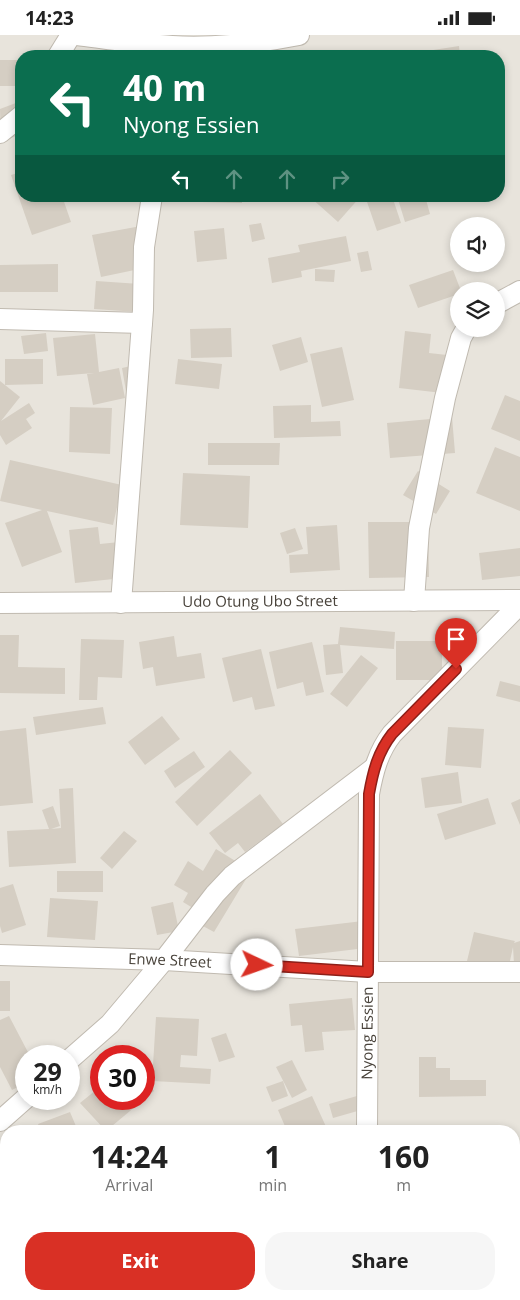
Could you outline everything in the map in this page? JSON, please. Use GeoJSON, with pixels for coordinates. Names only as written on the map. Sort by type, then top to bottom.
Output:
{"type":"FeatureCollection","features":[{"type":"Feature","properties":{"kind":"street"},"geometry":{"type":"LineString","coordinates":[[62,50],[71,35]]}},
{"type":"Feature","properties":{"kind":"street"},"geometry":{"type":"LineString","coordinates":[[77,35],[166,50]]}},
{"type":"Feature","properties":{"kind":"street"},"geometry":{"type":"LineString","coordinates":[[182,50],[299,35]]}},
{"type":"Feature","properties":{"kind":"street"},"geometry":{"type":"LineString","coordinates":[[0,133],[15,121]]}},
{"type":"Feature","properties":{"kind":"street"},"geometry":{"type":"LineString","coordinates":[[121,603],[142,323],[144,247],[151,202]]}},
{"type":"Feature","properties":{"kind":"street"},"geometry":{"type":"LineString","coordinates":[[505,299],[520,291]]}},
{"type":"Feature","properties":{"kind":"street"},"geometry":{"type":"LineString","coordinates":[[0,319],[142,323]]}},
{"type":"Feature","properties":{"kind":"street"},"geometry":{"type":"LineString","coordinates":[[414,601],[419,528],[445,398],[462,337]]}},
{"type":"Feature","properties":{"kind":"street","name":"Udo Otung Ubo Street"},"geometry":{"type":"LineString","coordinates":[[0,603],[520,600]]}},
{"type":"Feature","properties":{"kind":"street","name":"Nyong Essien"},"geometry":{"type":"LineString","coordinates":[[367,1125],[369,794],[374,768],[384,745],[392,734],[520,604]]}},
{"type":"Feature","properties":{"kind":"street"},"geometry":{"type":"LineString","coordinates":[[80,1050],[110,1023],[164,960],[215,894],[232,876],[374,768]]}},
{"type":"Feature","properties":{"kind":"street","name":"Enwe Street"},"geometry":{"type":"LineString","coordinates":[[0,955],[164,960],[368,972],[519,976]]}},
{"type":"Feature","properties":{"kind":"street"},"geometry":{"type":"LineString","coordinates":[[0,1121],[15,1108]]}},
{"type":"Feature","properties":{"kind":"shaded area"},"geometry":{"type":"Polygon","coordinates":[[[0,35],[520,35],[520,1125],[0,1125],[0,35]]]}},
{"type":"Feature","properties":{"kind":"building"},"geometry":{"type":"Polygon","coordinates":[[[459,46],[459,50],[433,50],[459,46]]]}},
{"type":"Feature","properties":{"kind":"building"},"geometry":{"type":"Polygon","coordinates":[[[0,60],[15,60],[15,86],[0,86],[0,60]]]}},
{"type":"Feature","properties":{"kind":"building"},"geometry":{"type":"Polygon","coordinates":[[[15,103],[15,136],[1,142],[0,109],[15,103]]]}},
{"type":"Feature","properties":{"kind":"building"},"geometry":{"type":"Polygon","coordinates":[[[15,174],[15,186],[11,175],[15,174]]]}},
{"type":"Feature","properties":{"kind":"building"},"geometry":{"type":"Polygon","coordinates":[[[20,202],[64,202],[71,222],[32,235],[20,202]]]}},
{"type":"Feature","properties":{"kind":"building"},"geometry":{"type":"Polygon","coordinates":[[[202,202],[242,202],[242,203],[202,202]]]}},
{"type":"Feature","properties":{"kind":"building"},"geometry":{"type":"Polygon","coordinates":[[[316,202],[356,202],[338,222],[316,202]]]}},
{"type":"Feature","properties":{"kind":"building"},"geometry":{"type":"Polygon","coordinates":[[[367,202],[394,202],[401,223],[377,231],[367,202]]]}},
{"type":"Feature","properties":{"kind":"building"},"geometry":{"type":"Polygon","coordinates":[[[399,202],[427,202],[430,214],[405,222],[399,202]]]}},
{"type":"Feature","properties":{"kind":"building"},"geometry":{"type":"Polygon","coordinates":[[[261,223],[265,239],[252,242],[249,225],[261,223]]]}},
{"type":"Feature","properties":{"kind":"building"},"geometry":{"type":"Polygon","coordinates":[[[141,226],[149,267],[101,277],[92,235],[141,226]]]}},
{"type":"Feature","properties":{"kind":"building"},"geometry":{"type":"Polygon","coordinates":[[[224,228],[227,259],[197,262],[194,231],[224,228]]]}},
{"type":"Feature","properties":{"kind":"building"},"geometry":{"type":"Polygon","coordinates":[[[346,236],[351,261],[301,271],[302,277],[272,283],[268,258],[300,252],[298,245],[346,236]]]}},
{"type":"Feature","properties":{"kind":"building"},"geometry":{"type":"Polygon","coordinates":[[[368,251],[372,270],[361,272],[357,253],[368,251]]]}},
{"type":"Feature","properties":{"kind":"building"},"geometry":{"type":"Polygon","coordinates":[[[58,264],[58,292],[0,292],[0,265],[58,264]]]}},
{"type":"Feature","properties":{"kind":"building"},"geometry":{"type":"Polygon","coordinates":[[[315,269],[335,270],[334,282],[315,281],[315,269]]]}},
{"type":"Feature","properties":{"kind":"building"},"geometry":{"type":"Polygon","coordinates":[[[450,271],[454,272],[458,282],[450,282],[450,297],[418,308],[409,285],[450,271]]]}},
{"type":"Feature","properties":{"kind":"building"},"geometry":{"type":"Polygon","coordinates":[[[96,281],[140,284],[138,312],[94,309],[96,281]]]}},
{"type":"Feature","properties":{"kind":"building"},"geometry":{"type":"Polygon","coordinates":[[[231,328],[232,357],[191,358],[190,329],[231,328]]]}},
{"type":"Feature","properties":{"kind":"building"},"geometry":{"type":"Polygon","coordinates":[[[405,331],[431,334],[429,353],[456,356],[451,394],[399,388],[405,331]]]}},
{"type":"Feature","properties":{"kind":"building"},"geometry":{"type":"Polygon","coordinates":[[[46,333],[48,351],[24,354],[21,336],[46,333]]]}},
{"type":"Feature","properties":{"kind":"building"},"geometry":{"type":"Polygon","coordinates":[[[95,334],[99,372],[119,368],[125,398],[93,405],[87,374],[94,373],[57,376],[53,338],[95,334]]]}},
{"type":"Feature","properties":{"kind":"building"},"geometry":{"type":"Polygon","coordinates":[[[301,337],[308,362],[280,371],[272,345],[301,337]]]}},
{"type":"Feature","properties":{"kind":"building"},"geometry":{"type":"Polygon","coordinates":[[[342,347],[354,400],[322,407],[310,354],[342,347]]]}},
{"type":"Feature","properties":{"kind":"building"},"geometry":{"type":"Polygon","coordinates":[[[5,359],[43,359],[43,384],[5,385],[5,359]]]}},
{"type":"Feature","properties":{"kind":"building"},"geometry":{"type":"Polygon","coordinates":[[[178,359],[222,364],[219,389],[175,384],[178,359]]]}},
{"type":"Feature","properties":{"kind":"building"},"geometry":{"type":"Polygon","coordinates":[[[131,366],[127,397],[122,368],[131,366]]]}},
{"type":"Feature","properties":{"kind":"building"},"geometry":{"type":"Polygon","coordinates":[[[0,381],[20,397],[1,421],[29,403],[35,413],[26,419],[32,428],[6,445],[0,435],[0,381]]]}},
{"type":"Feature","properties":{"kind":"building"},"geometry":{"type":"Polygon","coordinates":[[[505,395],[520,401],[520,441],[491,429],[505,395]]]}},
{"type":"Feature","properties":{"kind":"building"},"geometry":{"type":"Polygon","coordinates":[[[311,405],[311,422],[340,421],[341,436],[274,438],[273,406],[311,405]]]}},
{"type":"Feature","properties":{"kind":"building"},"geometry":{"type":"Polygon","coordinates":[[[70,407],[112,408],[110,454],[69,452],[70,407]]]}},
{"type":"Feature","properties":{"kind":"building"},"geometry":{"type":"Polygon","coordinates":[[[452,417],[455,453],[390,458],[387,423],[452,417]]]}},
{"type":"Feature","properties":{"kind":"building"},"geometry":{"type":"Polygon","coordinates":[[[208,443],[280,443],[279,465],[208,465],[208,443]]]}},
{"type":"Feature","properties":{"kind":"building"},"geometry":{"type":"Polygon","coordinates":[[[495,447],[520,457],[520,511],[476,493],[495,447]]]}},
{"type":"Feature","properties":{"kind":"building"},"geometry":{"type":"Polygon","coordinates":[[[10,460],[122,485],[113,525],[47,511],[62,552],[22,567],[5,523],[42,510],[0,501],[10,460]]]}},
{"type":"Feature","properties":{"kind":"building"},"geometry":{"type":"Polygon","coordinates":[[[418,471],[450,491],[436,514],[403,495],[418,471]]]}},
{"type":"Feature","properties":{"kind":"building"},"geometry":{"type":"Polygon","coordinates":[[[183,473],[250,476],[248,528],[180,525],[183,473]]]}},
{"type":"Feature","properties":{"kind":"building"},"geometry":{"type":"Polygon","coordinates":[[[368,522],[428,522],[429,577],[369,578],[368,522]]]}},
{"type":"Feature","properties":{"kind":"building"},"geometry":{"type":"Polygon","coordinates":[[[337,525],[340,570],[290,573],[289,555],[308,554],[306,527],[337,525]]]}},
{"type":"Feature","properties":{"kind":"building"},"geometry":{"type":"Polygon","coordinates":[[[98,527],[100,544],[129,541],[133,577],[75,583],[69,530],[98,527]]]}},
{"type":"Feature","properties":{"kind":"building"},"geometry":{"type":"Polygon","coordinates":[[[295,528],[303,549],[287,554],[280,533],[295,528]]]}},
{"type":"Feature","properties":{"kind":"building"},"geometry":{"type":"Polygon","coordinates":[[[520,548],[520,576],[482,580],[479,553],[520,548]]]}},
{"type":"Feature","properties":{"kind":"building"},"geometry":{"type":"Polygon","coordinates":[[[340,627],[395,632],[394,649],[340,645],[343,673],[326,675],[323,645],[338,644],[340,627]]]}},
{"type":"Feature","properties":{"kind":"building"},"geometry":{"type":"Polygon","coordinates":[[[0,635],[19,635],[18,667],[65,668],[65,694],[0,693],[0,635]]]}},
{"type":"Feature","properties":{"kind":"building"},"geometry":{"type":"Polygon","coordinates":[[[174,636],[177,657],[201,653],[205,678],[156,686],[153,667],[143,669],[139,642],[174,636]]]}},
{"type":"Feature","properties":{"kind":"building"},"geometry":{"type":"Polygon","coordinates":[[[81,639],[124,640],[122,678],[98,677],[97,700],[79,700],[81,639]]]}},
{"type":"Feature","properties":{"kind":"building"},"geometry":{"type":"Polygon","coordinates":[[[396,641],[442,641],[442,680],[396,680],[396,641]]]}},
{"type":"Feature","properties":{"kind":"building"},"geometry":{"type":"Polygon","coordinates":[[[312,642],[324,692],[306,696],[303,682],[277,689],[269,652],[312,642]]]}},
{"type":"Feature","properties":{"kind":"building"},"geometry":{"type":"Polygon","coordinates":[[[261,649],[275,706],[255,710],[252,697],[233,702],[222,658],[261,649]]]}},
{"type":"Feature","properties":{"kind":"building"},"geometry":{"type":"Polygon","coordinates":[[[361,655],[378,668],[347,707],[330,694],[361,655]]]}},
{"type":"Feature","properties":{"kind":"building"},"geometry":{"type":"Polygon","coordinates":[[[500,681],[520,686],[520,702],[496,696],[500,681]]]}},
{"type":"Feature","properties":{"kind":"building"},"geometry":{"type":"Polygon","coordinates":[[[103,707],[106,724],[36,735],[33,717],[103,707]]]}},
{"type":"Feature","properties":{"kind":"building"},"geometry":{"type":"Polygon","coordinates":[[[162,716],[180,739],[145,765],[128,742],[162,716]]]}},
{"type":"Feature","properties":{"kind":"building"},"geometry":{"type":"Polygon","coordinates":[[[448,727],[484,729],[481,768],[445,765],[448,727]]]}},
{"type":"Feature","properties":{"kind":"building"},"geometry":{"type":"Polygon","coordinates":[[[26,728],[33,803],[0,806],[0,731],[26,728]]]}},
{"type":"Feature","properties":{"kind":"building"},"geometry":{"type":"Polygon","coordinates":[[[230,750],[252,773],[197,826],[175,802],[230,750]]]}},
{"type":"Feature","properties":{"kind":"building"},"geometry":{"type":"Polygon","coordinates":[[[194,751],[205,767],[175,788],[164,771],[194,751]]]}},
{"type":"Feature","properties":{"kind":"building"},"geometry":{"type":"Polygon","coordinates":[[[458,772],[462,803],[425,808],[421,778],[458,772]]]}},
{"type":"Feature","properties":{"kind":"building"},"geometry":{"type":"Polygon","coordinates":[[[73,788],[76,863],[9,867],[7,831],[49,829],[42,810],[53,806],[60,826],[51,829],[61,828],[59,789],[73,788]]]}},
{"type":"Feature","properties":{"kind":"building"},"geometry":{"type":"Polygon","coordinates":[[[260,794],[283,824],[245,852],[238,843],[225,853],[209,833],[260,794]]]}},
{"type":"Feature","properties":{"kind":"building"},"geometry":{"type":"Polygon","coordinates":[[[488,798],[496,824],[445,840],[437,814],[488,798]]]}},
{"type":"Feature","properties":{"kind":"building"},"geometry":{"type":"Polygon","coordinates":[[[520,799],[520,825],[511,803],[520,799]]]}},
{"type":"Feature","properties":{"kind":"building"},"geometry":{"type":"Polygon","coordinates":[[[124,831],[137,841],[112,869],[100,858],[124,831]]]}},
{"type":"Feature","properties":{"kind":"building"},"geometry":{"type":"Polygon","coordinates":[[[216,849],[237,862],[232,870],[246,879],[214,932],[201,925],[206,916],[183,902],[188,893],[174,885],[188,861],[203,871],[216,849]]]}},
{"type":"Feature","properties":{"kind":"building"},"geometry":{"type":"Polygon","coordinates":[[[57,871],[103,871],[103,892],[57,892],[57,871]]]}},
{"type":"Feature","properties":{"kind":"building"},"geometry":{"type":"Polygon","coordinates":[[[13,884],[26,925],[2,933],[0,926],[0,888],[13,884]]]}},
{"type":"Feature","properties":{"kind":"building"},"geometry":{"type":"Polygon","coordinates":[[[50,898],[98,901],[95,940],[47,937],[50,898]]]}},
{"type":"Feature","properties":{"kind":"building"},"geometry":{"type":"Polygon","coordinates":[[[173,902],[179,931],[157,935],[151,907],[173,902]]]}},
{"type":"Feature","properties":{"kind":"building"},"geometry":{"type":"Polygon","coordinates":[[[363,921],[366,948],[299,956],[295,929],[363,921]]]}},
{"type":"Feature","properties":{"kind":"building"},"geometry":{"type":"Polygon","coordinates":[[[474,932],[515,941],[514,943],[520,941],[520,964],[514,964],[513,947],[508,970],[467,961],[474,932]]]}},
{"type":"Feature","properties":{"kind":"building"},"geometry":{"type":"Polygon","coordinates":[[[0,981],[10,981],[10,1011],[0,1011],[0,981]]]}},
{"type":"Feature","properties":{"kind":"building"},"geometry":{"type":"Polygon","coordinates":[[[352,998],[355,1030],[322,1032],[324,1050],[305,1052],[302,1025],[291,1026],[289,1004],[352,998]]]}},
{"type":"Feature","properties":{"kind":"building"},"geometry":{"type":"Polygon","coordinates":[[[9,1016],[24,1045],[15,1045],[15,1088],[12,1090],[0,1067],[0,1020],[9,1016]]]}},
{"type":"Feature","properties":{"kind":"building"},"geometry":{"type":"Polygon","coordinates":[[[156,1017],[199,1019],[197,1056],[181,1055],[180,1067],[211,1069],[210,1084],[155,1081],[156,1017]]]}},
{"type":"Feature","properties":{"kind":"building"},"geometry":{"type":"Polygon","coordinates":[[[226,1033],[235,1057],[219,1062],[211,1038],[226,1033]]]}},
{"type":"Feature","properties":{"kind":"building"},"geometry":{"type":"Polygon","coordinates":[[[419,1057],[436,1057],[436,1068],[450,1068],[450,1080],[486,1080],[486,1096],[419,1097],[419,1057]]]}},
{"type":"Feature","properties":{"kind":"building"},"geometry":{"type":"Polygon","coordinates":[[[292,1060],[307,1090],[292,1098],[276,1067],[292,1060]]]}},
{"type":"Feature","properties":{"kind":"building"},"geometry":{"type":"Polygon","coordinates":[[[283,1081],[288,1096],[272,1102],[266,1087],[283,1081]]]}},
{"type":"Feature","properties":{"kind":"building"},"geometry":{"type":"Polygon","coordinates":[[[90,1095],[90,1110],[131,1110],[113,1125],[100,1125],[80,1103],[90,1095]]]}},
{"type":"Feature","properties":{"kind":"building"},"geometry":{"type":"Polygon","coordinates":[[[312,1096],[325,1125],[284,1125],[278,1110],[312,1096]]]}},
{"type":"Feature","properties":{"kind":"building"},"geometry":{"type":"Polygon","coordinates":[[[357,1096],[361,1110],[333,1118],[329,1104],[357,1096]]]}},
{"type":"Feature","properties":{"kind":"building"},"geometry":{"type":"Polygon","coordinates":[[[70,1112],[75,1125],[38,1125],[70,1112]]]}},
{"type":"Feature","properties":{"kind":"route"},"geometry":{"type":"LineString","coordinates":[[257,965],[368,972],[369,794],[374,768],[384,745],[392,734],[456,669]]}}]}
